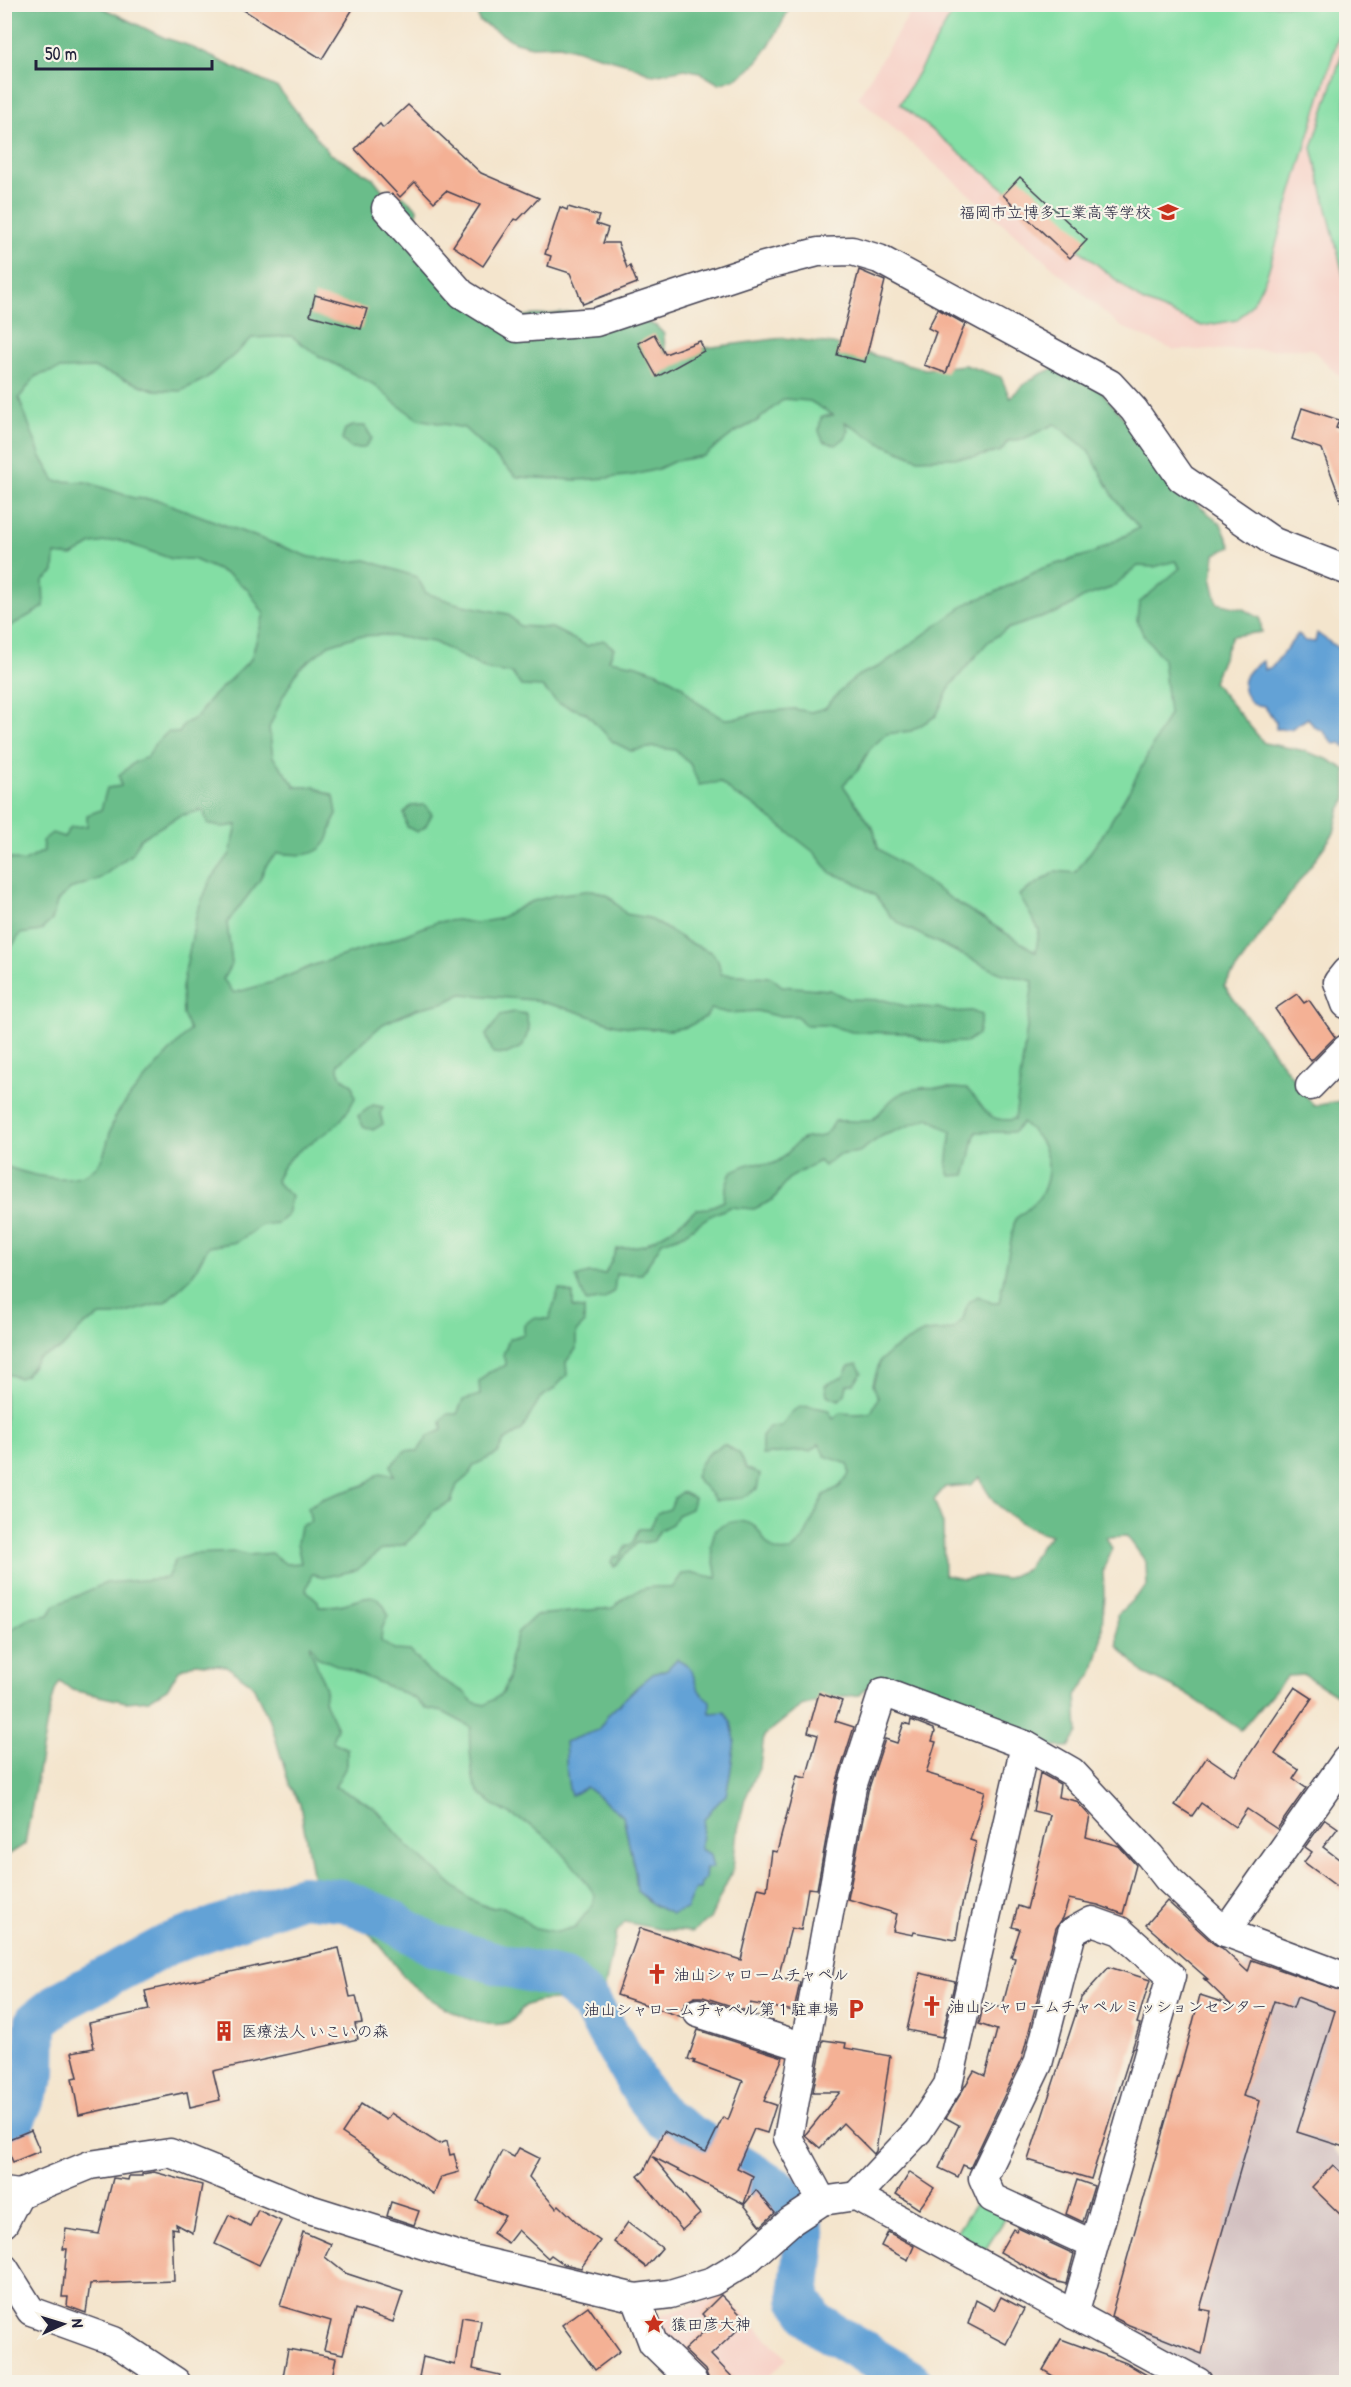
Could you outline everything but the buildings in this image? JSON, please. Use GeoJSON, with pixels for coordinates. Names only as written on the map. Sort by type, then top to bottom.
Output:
{"type":"FeatureCollection","features":[{"type":"Feature","properties":{"kind":"street"},"geometry":{"type":"LineString","coordinates":[[386,208],[462,294],[517,328],[596,322],[765,266],[818,252],[852,251],[879,259],[1110,384],[1134,410],[1181,478],[1274,542],[1347,570]]}},
{"type":"Feature","properties":{"kind":"street"},"geometry":{"type":"LineString","coordinates":[[1347,972],[1338,982],[1347,1004]]}},
{"type":"Feature","properties":{"kind":"street"},"geometry":{"type":"LineString","coordinates":[[1310,1086],[1347,1049]]}},
{"type":"Feature","properties":{"kind":"street"},"geometry":{"type":"LineString","coordinates":[[822,2201],[788,2138],[852,1787],[883,1692],[1025,1745],[1072,1772],[1150,1856],[1167,1879],[1225,1932],[1347,1977]]}},
{"type":"Feature","properties":{"kind":"street"},"geometry":{"type":"LineString","coordinates":[[856,2196],[918,2131],[948,2085],[1025,1745]]}},
{"type":"Feature","properties":{"kind":"street"},"geometry":{"type":"LineString","coordinates":[[1225,1932],[1347,1760]]}},
{"type":"Feature","properties":{"kind":"street"},"geometry":{"type":"LineString","coordinates":[[1074,2314],[1094,2245],[1171,1976],[1120,1931],[1092,1921],[1072,1932],[1038,2064],[983,2178],[992,2198],[1094,2245]]}},
{"type":"Feature","properties":{"kind":"street"},"geometry":{"type":"LineString","coordinates":[[698,2013],[805,2047]]}},
{"type":"Feature","properties":{"kind":"street"},"geometry":{"type":"LineString","coordinates":[[4,2223],[12,2193],[90,2165],[170,2153],[303,2207],[459,2256],[636,2298],[670,2294],[712,2280],[746,2261],[790,2222],[822,2201],[856,2196],[1198,2382]]}},
{"type":"Feature","properties":{"kind":"street"},"geometry":{"type":"LineString","coordinates":[[4,2268],[31,2311],[114,2341],[177,2382]]}},
{"type":"Feature","properties":{"kind":"street"},"geometry":{"type":"LineString","coordinates":[[636,2298],[654,2343],[693,2382]]}},
{"type":"Feature","properties":{"kind":"shaded area","name":"福岡市立博多工業高等学校"},"geometry":{"type":"Polygon","coordinates":[[[915,5],[1346,5],[1346,383],[1312,349],[1174,350],[1120,326],[858,97],[915,5]]]}},
{"type":"Feature","properties":{"kind":"shaded area"},"geometry":{"type":"Polygon","coordinates":[[[1250,1952],[1346,1985],[1346,2133],[1331,2146],[1346,2162],[1346,2382],[1223,2382],[1137,2337],[1250,1952]]]}},
{"type":"Feature","properties":{"kind":"shaded area"},"geometry":{"type":"Polygon","coordinates":[[[719,2289],[787,2358],[764,2382],[704,2382],[658,2330],[657,2317],[707,2301],[719,2289]]]}},
{"type":"Feature","properties":{"kind":"green space"},"geometry":{"type":"Polygon","coordinates":[[[5,5],[97,5],[278,88],[329,153],[373,178],[383,191],[402,195],[417,208],[416,225],[422,254],[511,317],[614,309],[656,326],[664,334],[665,353],[783,338],[833,344],[925,369],[965,365],[1001,377],[1010,398],[1031,380],[1055,368],[1097,386],[1192,500],[1221,524],[1231,547],[1215,554],[1212,581],[1217,603],[1243,609],[1260,618],[1262,632],[1232,636],[1213,682],[1264,743],[1301,750],[1327,759],[1346,770],[1346,799],[1339,811],[1334,833],[1224,986],[1314,1106],[1346,1100],[1346,1697],[1339,1697],[1305,1675],[1287,1676],[1241,1730],[1187,1694],[1143,1673],[1118,1646],[1117,1615],[1147,1586],[1146,1562],[1127,1536],[1106,1537],[1112,1549],[1103,1571],[1101,1646],[1093,1673],[1076,1695],[1078,1733],[1069,1747],[1048,1747],[1023,1730],[978,1707],[955,1702],[915,1686],[891,1680],[874,1679],[860,1695],[832,1697],[801,1706],[764,1736],[760,1766],[745,1799],[736,1838],[733,1869],[710,1919],[692,1932],[659,1929],[625,1922],[616,1933],[604,1992],[586,1997],[532,2003],[522,2008],[511,2021],[500,2024],[487,2024],[473,2020],[444,2007],[411,1984],[376,1941],[363,1929],[318,1908],[300,1804],[289,1784],[272,1726],[252,1684],[226,1666],[195,1663],[179,1670],[167,1689],[149,1700],[126,1702],[72,1690],[60,1681],[55,1690],[47,1722],[25,1844],[5,1857],[5,1633],[30,1618],[49,1615],[55,1605],[106,1583],[167,1578],[175,1560],[193,1554],[271,1553],[286,1564],[301,1563],[297,1543],[300,1526],[311,1522],[308,1507],[322,1499],[364,1485],[380,1473],[394,1475],[391,1465],[406,1450],[418,1451],[428,1436],[442,1430],[441,1421],[447,1414],[457,1414],[463,1400],[480,1395],[479,1382],[488,1373],[506,1365],[503,1355],[509,1339],[524,1334],[524,1325],[533,1318],[549,1319],[559,1289],[573,1294],[573,1308],[584,1309],[584,1324],[576,1332],[576,1349],[566,1362],[567,1375],[553,1390],[540,1398],[522,1430],[504,1441],[497,1454],[474,1465],[469,1475],[457,1485],[451,1502],[433,1511],[425,1525],[405,1544],[381,1550],[357,1570],[325,1577],[312,1574],[306,1590],[318,1601],[319,1606],[341,1605],[370,1597],[380,1601],[388,1615],[382,1629],[381,1641],[394,1650],[410,1651],[430,1673],[464,1692],[473,1702],[485,1705],[503,1693],[510,1672],[510,1656],[518,1632],[536,1615],[613,1608],[626,1597],[640,1590],[655,1587],[672,1588],[682,1574],[694,1573],[717,1578],[711,1546],[715,1530],[731,1522],[742,1521],[753,1526],[768,1545],[777,1551],[791,1551],[803,1540],[824,1495],[839,1487],[849,1474],[848,1464],[825,1456],[819,1444],[810,1451],[762,1455],[762,1437],[769,1427],[782,1426],[791,1413],[801,1407],[828,1410],[833,1418],[840,1413],[871,1413],[878,1398],[873,1384],[880,1361],[892,1350],[924,1332],[953,1330],[963,1319],[968,1302],[978,1296],[992,1303],[999,1303],[1015,1219],[1042,1193],[1048,1173],[1048,1163],[1037,1137],[1022,1123],[1014,1132],[976,1132],[965,1175],[950,1176],[947,1167],[951,1132],[929,1118],[882,1136],[859,1152],[838,1155],[824,1166],[819,1161],[788,1179],[773,1200],[754,1209],[730,1207],[710,1216],[682,1235],[662,1242],[642,1274],[616,1274],[614,1291],[604,1299],[586,1302],[576,1277],[589,1273],[605,1274],[617,1249],[644,1245],[669,1231],[697,1209],[708,1208],[724,1201],[731,1172],[750,1164],[776,1162],[802,1139],[825,1134],[835,1121],[872,1120],[892,1099],[911,1090],[930,1087],[967,1089],[987,1113],[998,1119],[1015,1119],[1033,981],[1000,973],[907,928],[891,917],[876,896],[853,881],[831,873],[815,853],[720,782],[699,785],[690,764],[675,750],[654,747],[631,751],[613,742],[586,713],[558,703],[542,687],[521,686],[512,673],[488,670],[434,642],[383,635],[357,636],[329,645],[299,669],[283,696],[269,728],[273,757],[296,787],[315,787],[334,796],[337,814],[327,841],[317,851],[305,854],[278,853],[267,864],[259,881],[227,923],[232,963],[223,979],[234,993],[273,982],[437,922],[457,920],[476,923],[498,919],[530,902],[555,895],[593,890],[609,896],[626,914],[649,918],[688,942],[711,952],[718,960],[721,974],[771,977],[782,986],[830,990],[848,999],[884,1000],[905,1006],[938,1008],[950,1012],[971,1011],[982,1015],[978,1034],[966,1042],[940,1043],[923,1040],[906,1033],[852,1032],[827,1025],[805,1025],[797,1016],[776,1016],[757,1011],[728,1013],[711,1009],[706,1017],[687,1027],[671,1030],[638,1028],[616,1025],[533,1000],[462,994],[446,1002],[416,1009],[383,1024],[338,1064],[341,1076],[352,1084],[355,1098],[337,1124],[298,1152],[280,1172],[276,1181],[291,1197],[287,1215],[278,1223],[262,1225],[237,1242],[208,1247],[191,1278],[165,1302],[115,1316],[101,1316],[84,1325],[61,1349],[38,1358],[26,1375],[19,1378],[5,1373],[5,1166],[29,1174],[57,1178],[83,1175],[94,1168],[102,1158],[117,1114],[143,1081],[190,1030],[183,1015],[182,987],[197,912],[210,881],[230,854],[237,825],[222,827],[208,824],[203,810],[179,816],[140,839],[133,853],[99,879],[70,889],[57,902],[52,920],[40,931],[20,934],[5,957],[5,864],[10,858],[23,862],[44,851],[42,841],[52,833],[64,837],[71,827],[87,826],[87,815],[101,810],[107,788],[121,786],[119,775],[135,762],[148,757],[154,745],[168,732],[179,733],[184,724],[197,717],[209,700],[251,659],[264,614],[248,590],[229,575],[193,559],[172,559],[118,540],[92,544],[72,556],[55,554],[54,572],[43,581],[44,607],[5,629],[5,5]],[[291,336],[252,338],[205,379],[181,391],[154,390],[94,368],[60,369],[36,376],[19,398],[41,457],[55,481],[86,482],[134,498],[158,500],[310,557],[347,562],[366,560],[417,577],[426,593],[458,604],[508,614],[520,626],[552,628],[587,646],[603,640],[614,648],[609,660],[637,665],[660,673],[681,685],[698,703],[724,719],[760,712],[794,709],[811,712],[825,708],[846,685],[859,675],[880,666],[968,603],[994,593],[1043,568],[1093,553],[1139,528],[1115,499],[1088,450],[1055,424],[1023,439],[1008,441],[1001,451],[976,457],[918,459],[880,443],[845,422],[848,431],[846,437],[836,445],[823,441],[819,431],[821,417],[833,415],[810,401],[784,399],[757,421],[734,433],[704,456],[675,461],[658,469],[634,475],[577,480],[517,477],[464,428],[418,419],[375,385],[319,356],[291,336]],[[1175,561],[1154,567],[1138,566],[1111,588],[1084,597],[1061,611],[1007,629],[987,643],[951,685],[936,716],[911,731],[886,734],[870,749],[858,770],[843,785],[874,830],[878,848],[953,900],[1036,952],[1039,930],[1019,895],[1056,871],[1075,873],[1102,836],[1129,791],[1169,714],[1163,659],[1143,634],[1137,620],[1139,603],[1180,568],[1175,561]],[[980,1477],[970,1485],[945,1487],[934,1500],[943,1524],[944,1575],[963,1579],[985,1576],[1005,1579],[1027,1569],[1040,1547],[1051,1535],[1029,1527],[1008,1514],[991,1497],[980,1477]],[[311,1645],[310,1648],[326,1689],[324,1701],[337,1728],[332,1741],[347,1749],[347,1765],[335,1787],[376,1809],[409,1847],[469,1899],[490,1908],[503,1907],[521,1916],[531,1927],[557,1932],[575,1927],[592,1906],[595,1895],[571,1863],[544,1835],[482,1795],[473,1778],[471,1727],[443,1712],[427,1709],[415,1699],[397,1690],[317,1657],[311,1645]]]}},
{"type":"Feature","properties":{"kind":"green space"},"geometry":{"type":"Polygon","coordinates":[[[476,5],[790,5],[777,32],[752,67],[742,75],[719,84],[699,72],[685,69],[653,75],[628,64],[560,45],[532,46],[515,42],[479,21],[476,5]]]}},
{"type":"Feature","properties":{"kind":"green space","name":"福岡市立博多工業高等学校"},"geometry":{"type":"Polygon","coordinates":[[[957,5],[1346,5],[1267,275],[1253,303],[1237,320],[1202,326],[1142,301],[900,104],[957,5]]]}},
{"type":"Feature","properties":{"kind":"green space"},"geometry":{"type":"Polygon","coordinates":[[[4,36],[387,370],[745,362],[1067,408],[1191,548],[1104,1268],[617,1854],[586,1955],[492,1940],[317,1817],[250,1646],[5,1686],[4,36]]]}},
{"type":"Feature","properties":{"kind":"green space"},"geometry":{"type":"Polygon","coordinates":[[[1346,41],[1346,286],[1312,148],[1346,41]]]}},
{"type":"Feature","properties":{"kind":"green space"},"geometry":{"type":"Polygon","coordinates":[[[365,426],[372,438],[364,448],[351,448],[342,440],[345,429],[365,426]]]}},
{"type":"Feature","properties":{"kind":"green space"},"geometry":{"type":"Polygon","coordinates":[[[425,805],[432,814],[425,827],[417,832],[407,827],[404,813],[411,806],[425,805]]]}},
{"type":"Feature","properties":{"kind":"green space"},"geometry":{"type":"Polygon","coordinates":[[[514,1012],[526,1014],[529,1030],[522,1047],[506,1054],[493,1053],[486,1035],[501,1015],[514,1012]]]}},
{"type":"Feature","properties":{"kind":"green space"},"geometry":{"type":"Polygon","coordinates":[[[373,1105],[383,1107],[380,1114],[383,1124],[373,1130],[363,1126],[358,1116],[373,1105]]]}},
{"type":"Feature","properties":{"kind":"green space"},"geometry":{"type":"Polygon","coordinates":[[[857,1364],[862,1373],[854,1383],[847,1385],[845,1394],[839,1400],[827,1395],[825,1385],[843,1377],[849,1366],[857,1364]]]}},
{"type":"Feature","properties":{"kind":"green space"},"geometry":{"type":"Polygon","coordinates":[[[724,1444],[740,1454],[746,1468],[760,1474],[757,1489],[742,1498],[716,1500],[695,1477],[705,1457],[724,1444]]]}},
{"type":"Feature","properties":{"kind":"green space"},"geometry":{"type":"Polygon","coordinates":[[[682,1492],[694,1498],[691,1509],[677,1515],[672,1524],[660,1530],[653,1542],[637,1543],[614,1567],[611,1562],[613,1557],[620,1556],[626,1546],[632,1544],[639,1529],[650,1529],[657,1513],[670,1509],[674,1499],[682,1492]]]}},
{"type":"Feature","properties":{"kind":"green space"},"geometry":{"type":"Polygon","coordinates":[[[980,2197],[1009,2213],[985,2250],[956,2233],[980,2197]]]}},
{"type":"Feature","properties":{"kind":"water"},"geometry":{"type":"Polygon","coordinates":[[[1317,633],[1346,654],[1346,748],[1341,743],[1334,744],[1323,731],[1314,727],[1308,718],[1291,729],[1276,729],[1276,722],[1264,706],[1252,704],[1244,691],[1244,679],[1250,669],[1263,661],[1264,670],[1272,667],[1298,634],[1305,641],[1315,642],[1317,633]]]}},
{"type":"Feature","properties":{"kind":"water"},"geometry":{"type":"Polygon","coordinates":[[[677,1659],[689,1666],[696,1685],[710,1701],[710,1713],[725,1712],[731,1722],[735,1740],[726,1795],[704,1820],[700,1849],[710,1854],[713,1868],[706,1868],[705,1879],[700,1889],[695,1889],[686,1909],[672,1914],[655,1906],[637,1891],[623,1816],[586,1787],[571,1796],[565,1742],[598,1730],[609,1714],[637,1687],[653,1674],[667,1669],[677,1659]]]}},
{"type":"Feature","properties":{"kind":"waterway"},"geometry":{"type":"LineString","coordinates":[[4,2129],[13,2123],[35,2073],[36,2021],[62,2001],[169,1944],[302,1896],[342,1900],[384,1917],[433,1945],[510,1967],[565,1979],[591,2004],[642,2091],[663,2118],[776,2188],[796,2204],[805,2238],[799,2298],[816,2323],[912,2382]]}},
{"type":"Feature","properties":{"kind":"place","name":"福岡市立博多工業高等学校"},"geometry":{"type":"Point","coordinates":[1168,212]}},
{"type":"Feature","properties":{"kind":"place","name":"油山シャロームチャペル"},"geometry":{"type":"Point","coordinates":[657,1974]}},
{"type":"Feature","properties":{"kind":"place","name":"油山シャロームチャペルミッションセンター"},"geometry":{"type":"Point","coordinates":[932,2006]}},
{"type":"Feature","properties":{"kind":"place","name":"油山シャロームチャペル第１駐車場"},"geometry":{"type":"Point","coordinates":[856,2009]}},
{"type":"Feature","properties":{"kind":"place","name":"医療法人 いこいの森"},"geometry":{"type":"Point","coordinates":[224,2031]}},
{"type":"Feature","properties":{"kind":"place","name":"猿田彦大神"},"geometry":{"type":"Point","coordinates":[654,2324]}}]}
